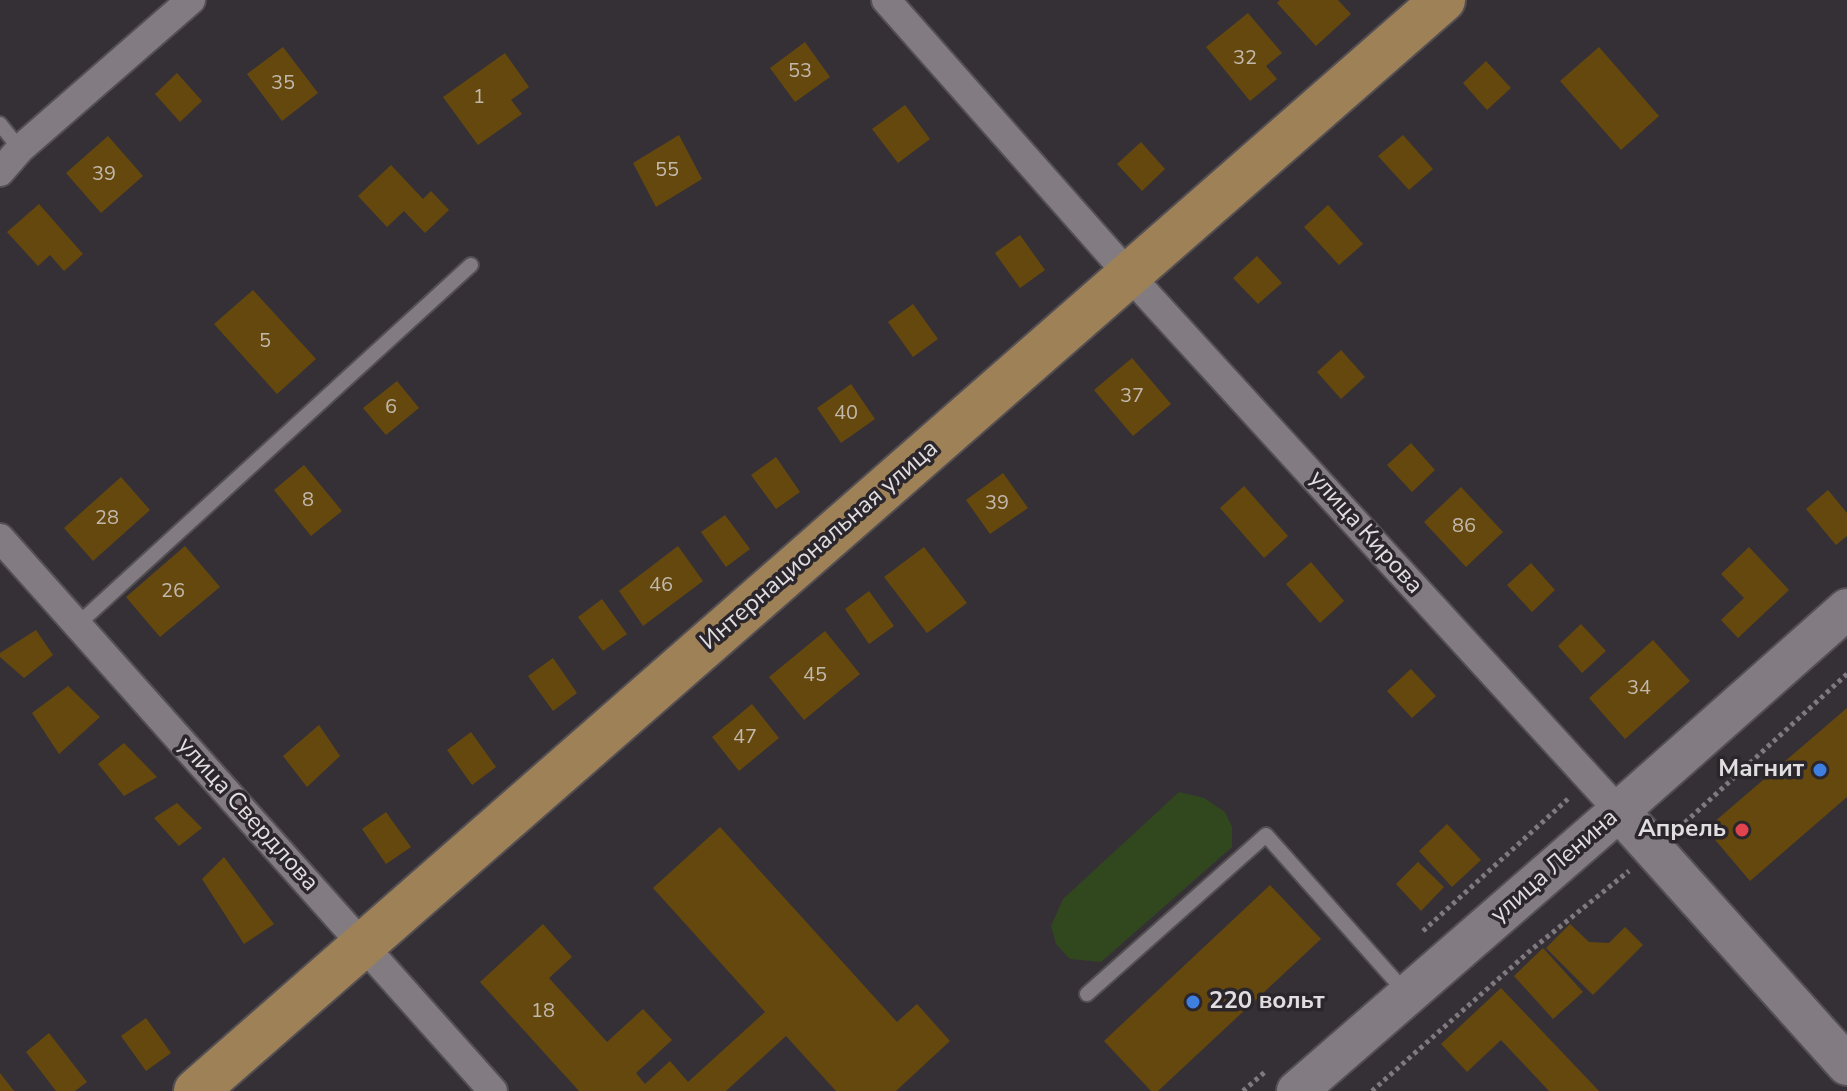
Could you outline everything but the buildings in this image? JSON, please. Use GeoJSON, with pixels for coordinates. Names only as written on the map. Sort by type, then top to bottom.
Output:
{"type":"FeatureCollection","features":[{"type":"Feature","properties":{"kind":"main road","name":"Интернациональная улица"},"geometry":{"type":"LineString","coordinates":[[196,1091],[1443,0]]}},
{"type":"Feature","properties":{"kind":"main road","name":"улица Ленина"},"geometry":{"type":"LineString","coordinates":[[1283,1080],[1395,981],[1619,811],[1847,609]]}},
{"type":"Feature","properties":{"kind":"main road","name":"улица Кирова"},"geometry":{"type":"LineString","coordinates":[[1619,811],[1847,1065]]}},
{"type":"Feature","properties":{"kind":"street"},"geometry":{"type":"LineString","coordinates":[[0,172],[20,149],[191,0]]}},
{"type":"Feature","properties":{"kind":"street","name":"улица Кирова"},"geometry":{"type":"LineString","coordinates":[[886,0],[1129,275],[1619,811]]}},
{"type":"Feature","properties":{"kind":"street","name":"улица Свердлова"},"geometry":{"type":"LineString","coordinates":[[0,538],[493,1091]]}},
{"type":"Feature","properties":{"kind":"lane"},"geometry":{"type":"LineString","coordinates":[[0,124],[20,149]]}},
{"type":"Feature","properties":{"kind":"lane"},"geometry":{"type":"LineString","coordinates":[[77,625],[471,265]]}},
{"type":"Feature","properties":{"kind":"lane"},"geometry":{"type":"LineString","coordinates":[[1087,994],[1266,835],[1395,981]]}},
{"type":"Feature","properties":{"kind":"path"},"geometry":{"type":"LineString","coordinates":[[1372,1091],[1531,950],[1655,851],[1847,674]]}},
{"type":"Feature","properties":{"kind":"path"},"geometry":{"type":"LineString","coordinates":[[1395,981],[1590,779]]}},
{"type":"Feature","properties":{"kind":"path"},"geometry":{"type":"LineString","coordinates":[[1243,1091],[1283,1080]]}},
{"type":"Feature","properties":{"kind":"green space"},"geometry":{"type":"Polygon","coordinates":[[[1179,792],[1204,798],[1225,812],[1232,827],[1232,847],[1101,962],[1070,959],[1056,944],[1051,926],[1063,899],[1179,792]]]}},
{"type":"Feature","properties":{"kind":"place","name":"Магнит"},"geometry":{"type":"Point","coordinates":[1820,770]}},
{"type":"Feature","properties":{"kind":"place","name":"Апрель"},"geometry":{"type":"Point","coordinates":[1742,830]}},
{"type":"Feature","properties":{"kind":"place","name":"220 вольт"},"geometry":{"type":"Point","coordinates":[1193,1002]}}]}
